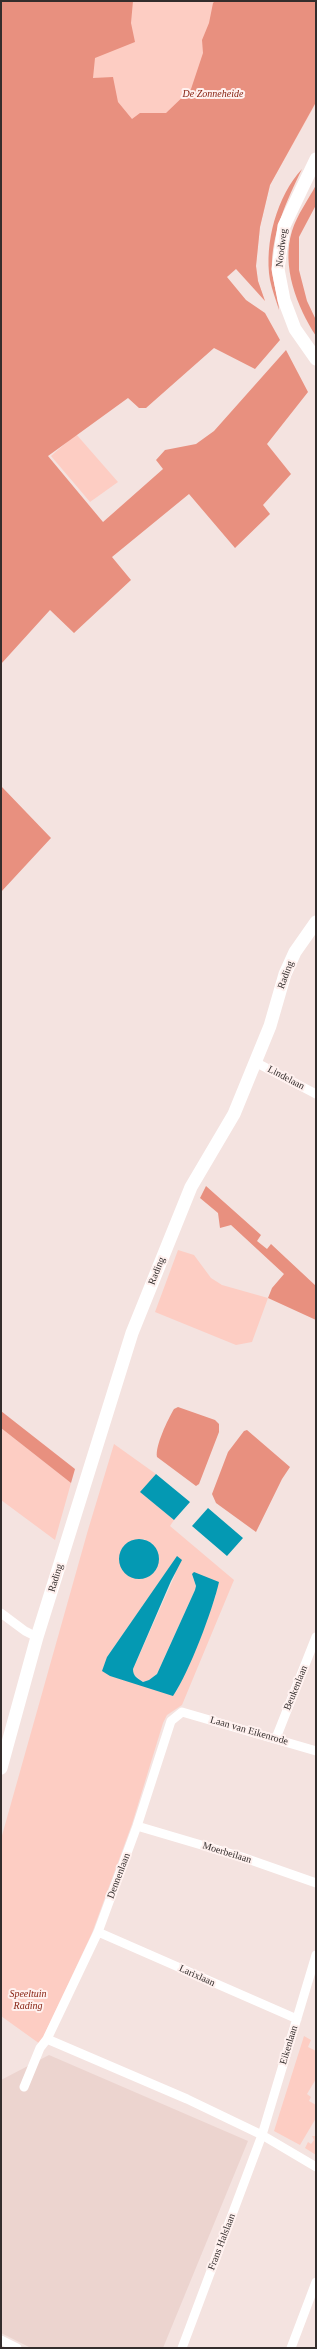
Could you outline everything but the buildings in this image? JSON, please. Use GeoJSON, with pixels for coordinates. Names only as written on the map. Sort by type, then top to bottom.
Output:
{"type":"FeatureCollection","features":[{"type":"Feature","properties":{"kind":"main road","name":"Noodweg"},"geometry":{"type":"LineString","coordinates":[[316,159],[284,226],[278,269],[284,300],[295,329],[316,359]]}},
{"type":"Feature","properties":{"kind":"main road","name":"Rading"},"geometry":{"type":"LineString","coordinates":[[1,1768],[37,1637],[132,1333],[191,1187],[234,1114],[270,1026],[285,974],[295,952],[316,922]]}},
{"type":"Feature","properties":{"kind":"street","name":"Lindelaan"},"geometry":{"type":"LineString","coordinates":[[255,1062],[316,1094]]}},
{"type":"Feature","properties":{"kind":"street"},"geometry":{"type":"LineString","coordinates":[[1,1614],[25,1631],[37,1637]]}},
{"type":"Feature","properties":{"kind":"street","name":"Beukenlaan"},"geometry":{"type":"LineString","coordinates":[[276,1738],[316,1637]]}},
{"type":"Feature","properties":{"kind":"street","name":"Laan van Eikenrode"},"geometry":{"type":"LineString","coordinates":[[182,1712],[276,1738],[316,1751]]}},
{"type":"Feature","properties":{"kind":"street","name":"Dennenlaan"},"geometry":{"type":"LineString","coordinates":[[24,2087],[40,2048],[47,2039],[98,1932],[137,1826],[171,1721],[182,1712]]}},
{"type":"Feature","properties":{"kind":"street","name":"Moerbeilaan"},"geometry":{"type":"LineString","coordinates":[[137,1826],[242,1857],[316,1882]]}},
{"type":"Feature","properties":{"kind":"street","name":"Larixlaan"},"geometry":{"type":"LineString","coordinates":[[98,1932],[297,2019]]}},
{"type":"Feature","properties":{"kind":"street","name":"Eikenlaan"},"geometry":{"type":"LineString","coordinates":[[262,2135],[316,1955]]}},
{"type":"Feature","properties":{"kind":"street"},"geometry":{"type":"LineString","coordinates":[[47,2039],[187,2099],[262,2135],[316,2167]]}},
{"type":"Feature","properties":{"kind":"street","name":"Frans Halslaan"},"geometry":{"type":"LineString","coordinates":[[182,2348],[262,2135]]}},
{"type":"Feature","properties":{"kind":"street"},"geometry":{"type":"LineString","coordinates":[[291,2348],[316,2282]]}},
{"type":"Feature","properties":{"kind":"street"},"geometry":{"type":"LineString","coordinates":[[1,2340],[17,2348]]}},
{"type":"Feature","properties":{"kind":"shaded area"},"geometry":{"type":"Polygon","coordinates":[[[49,2055],[248,2141],[163,2348],[31,2348],[1,2333],[1,2080],[49,2055]]]}},
{"type":"Feature","properties":{"kind":"green space"},"geometry":{"type":"Polygon","coordinates":[[[1,1],[133,1],[131,23],[135,42],[95,58],[93,78],[113,77],[118,102],[132,119],[140,113],[166,113],[191,89],[203,53],[202,40],[209,23],[213,3],[215,1],[316,1],[316,102],[270,185],[260,227],[256,266],[258,281],[265,301],[236,269],[227,277],[246,300],[265,313],[280,340],[255,369],[214,348],[146,408],[139,408],[128,398],[48,456],[103,522],[163,469],[156,460],[165,450],[196,444],[214,431],[286,350],[308,392],[267,444],[291,474],[263,505],[270,514],[235,548],[189,494],[112,557],[131,580],[74,633],[50,610],[1,664],[1,1]]]}},
{"type":"Feature","properties":{"kind":"green space","name":"De Zonneheide"},"geometry":{"type":"Polygon","coordinates":[[[15,1],[316,1],[316,103],[270,185],[260,227],[256,266],[258,281],[265,301],[15,1]]]}},
{"type":"Feature","properties":{"kind":"green space"},"geometry":{"type":"Polygon","coordinates":[[[302,169],[281,218],[274,243],[272,270],[279,310],[270,280],[269,251],[271,236],[279,206],[293,180],[302,169]]]}},
{"type":"Feature","properties":{"kind":"green space"},"geometry":{"type":"Polygon","coordinates":[[[316,185],[316,205],[299,237],[299,270],[307,301],[316,320],[316,336],[309,325],[297,299],[288,258],[289,244],[294,225],[316,185]]]}},
{"type":"Feature","properties":{"kind":"green space"},"geometry":{"type":"Polygon","coordinates":[[[76,434],[118,482],[90,502],[51,456],[76,434]]]}},
{"type":"Feature","properties":{"kind":"green space"},"geometry":{"type":"Polygon","coordinates":[[[1,786],[51,838],[1,892],[1,786]]]}},
{"type":"Feature","properties":{"kind":"green space"},"geometry":{"type":"Polygon","coordinates":[[[206,1186],[261,1235],[257,1241],[267,1249],[271,1244],[316,1286],[316,1320],[268,1298],[272,1288],[284,1274],[231,1225],[220,1228],[218,1213],[200,1198],[206,1186]]]}},
{"type":"Feature","properties":{"kind":"green space"},"geometry":{"type":"Polygon","coordinates":[[[178,1250],[194,1255],[211,1278],[222,1285],[268,1298],[252,1342],[236,1345],[155,1312],[178,1250]]]}},
{"type":"Feature","properties":{"kind":"green space"},"geometry":{"type":"Polygon","coordinates":[[[178,1407],[215,1420],[219,1424],[219,1432],[199,1484],[196,1486],[157,1457],[158,1446],[162,1433],[174,1409],[178,1407]]]}},
{"type":"Feature","properties":{"kind":"green space"},"geometry":{"type":"Polygon","coordinates":[[[1,1411],[75,1469],[71,1483],[1,1428],[1,1411]]]}},
{"type":"Feature","properties":{"kind":"green space"},"geometry":{"type":"Polygon","coordinates":[[[1,1428],[71,1483],[55,1540],[1,1500],[1,1428]]]}},
{"type":"Feature","properties":{"kind":"green space"},"geometry":{"type":"Polygon","coordinates":[[[247,1430],[290,1467],[282,1479],[256,1532],[216,1503],[212,1494],[228,1452],[244,1431],[247,1430]]]}},
{"type":"Feature","properties":{"kind":"green space","name":"Speeltuin Rading"},"geometry":{"type":"Polygon","coordinates":[[[114,1444],[156,1474],[141,1492],[174,1520],[170,1526],[234,1580],[182,1705],[167,1715],[163,1723],[132,1824],[92,1933],[40,2044],[1,2016],[1,1839],[88,1530],[114,1444]],[[144,1539],[125,1545],[120,1554],[154,1572],[157,1568],[153,1544],[144,1539]],[[177,1557],[107,1657],[110,1676],[176,1692],[194,1653],[216,1595],[192,1575],[196,1586],[195,1590],[157,1674],[149,1680],[143,1682],[133,1674],[133,1669],[175,1575],[177,1557]]]}},
{"type":"Feature","properties":{"kind":"green space"},"geometry":{"type":"Polygon","coordinates":[[[304,2036],[311,2040],[308,2047],[316,2051],[316,2079],[307,2094],[311,2097],[309,2101],[316,2105],[316,2118],[300,2145],[274,2131],[304,2036]]]}},
{"type":"Feature","properties":{"kind":"green space"},"geometry":{"type":"Polygon","coordinates":[[[312,2136],[316,2136],[316,2155],[305,2148],[308,2142],[311,2144],[314,2140],[312,2136]]]}},
{"type":"Feature","properties":{"kind":"water"},"geometry":{"type":"Polygon","coordinates":[[[156,1474],[190,1502],[174,1520],[140,1492],[156,1474]]]}},
{"type":"Feature","properties":{"kind":"water"},"geometry":{"type":"Polygon","coordinates":[[[208,1508],[243,1538],[227,1556],[192,1526],[208,1508]]]}},
{"type":"Feature","properties":{"kind":"water"},"geometry":{"type":"Polygon","coordinates":[[[139,1539],[147,1541],[153,1545],[157,1551],[159,1559],[157,1567],[153,1573],[147,1577],[139,1579],[131,1577],[125,1573],[121,1567],[119,1559],[121,1551],[125,1545],[131,1541],[139,1539]]]}},
{"type":"Feature","properties":{"kind":"water"},"geometry":{"type":"Polygon","coordinates":[[[177,1556],[182,1560],[171,1581],[133,1669],[137,1678],[143,1682],[149,1680],[157,1674],[195,1590],[196,1586],[192,1574],[194,1572],[219,1582],[212,1608],[200,1640],[186,1672],[173,1696],[110,1676],[102,1671],[107,1657],[177,1556]]]}}]}
